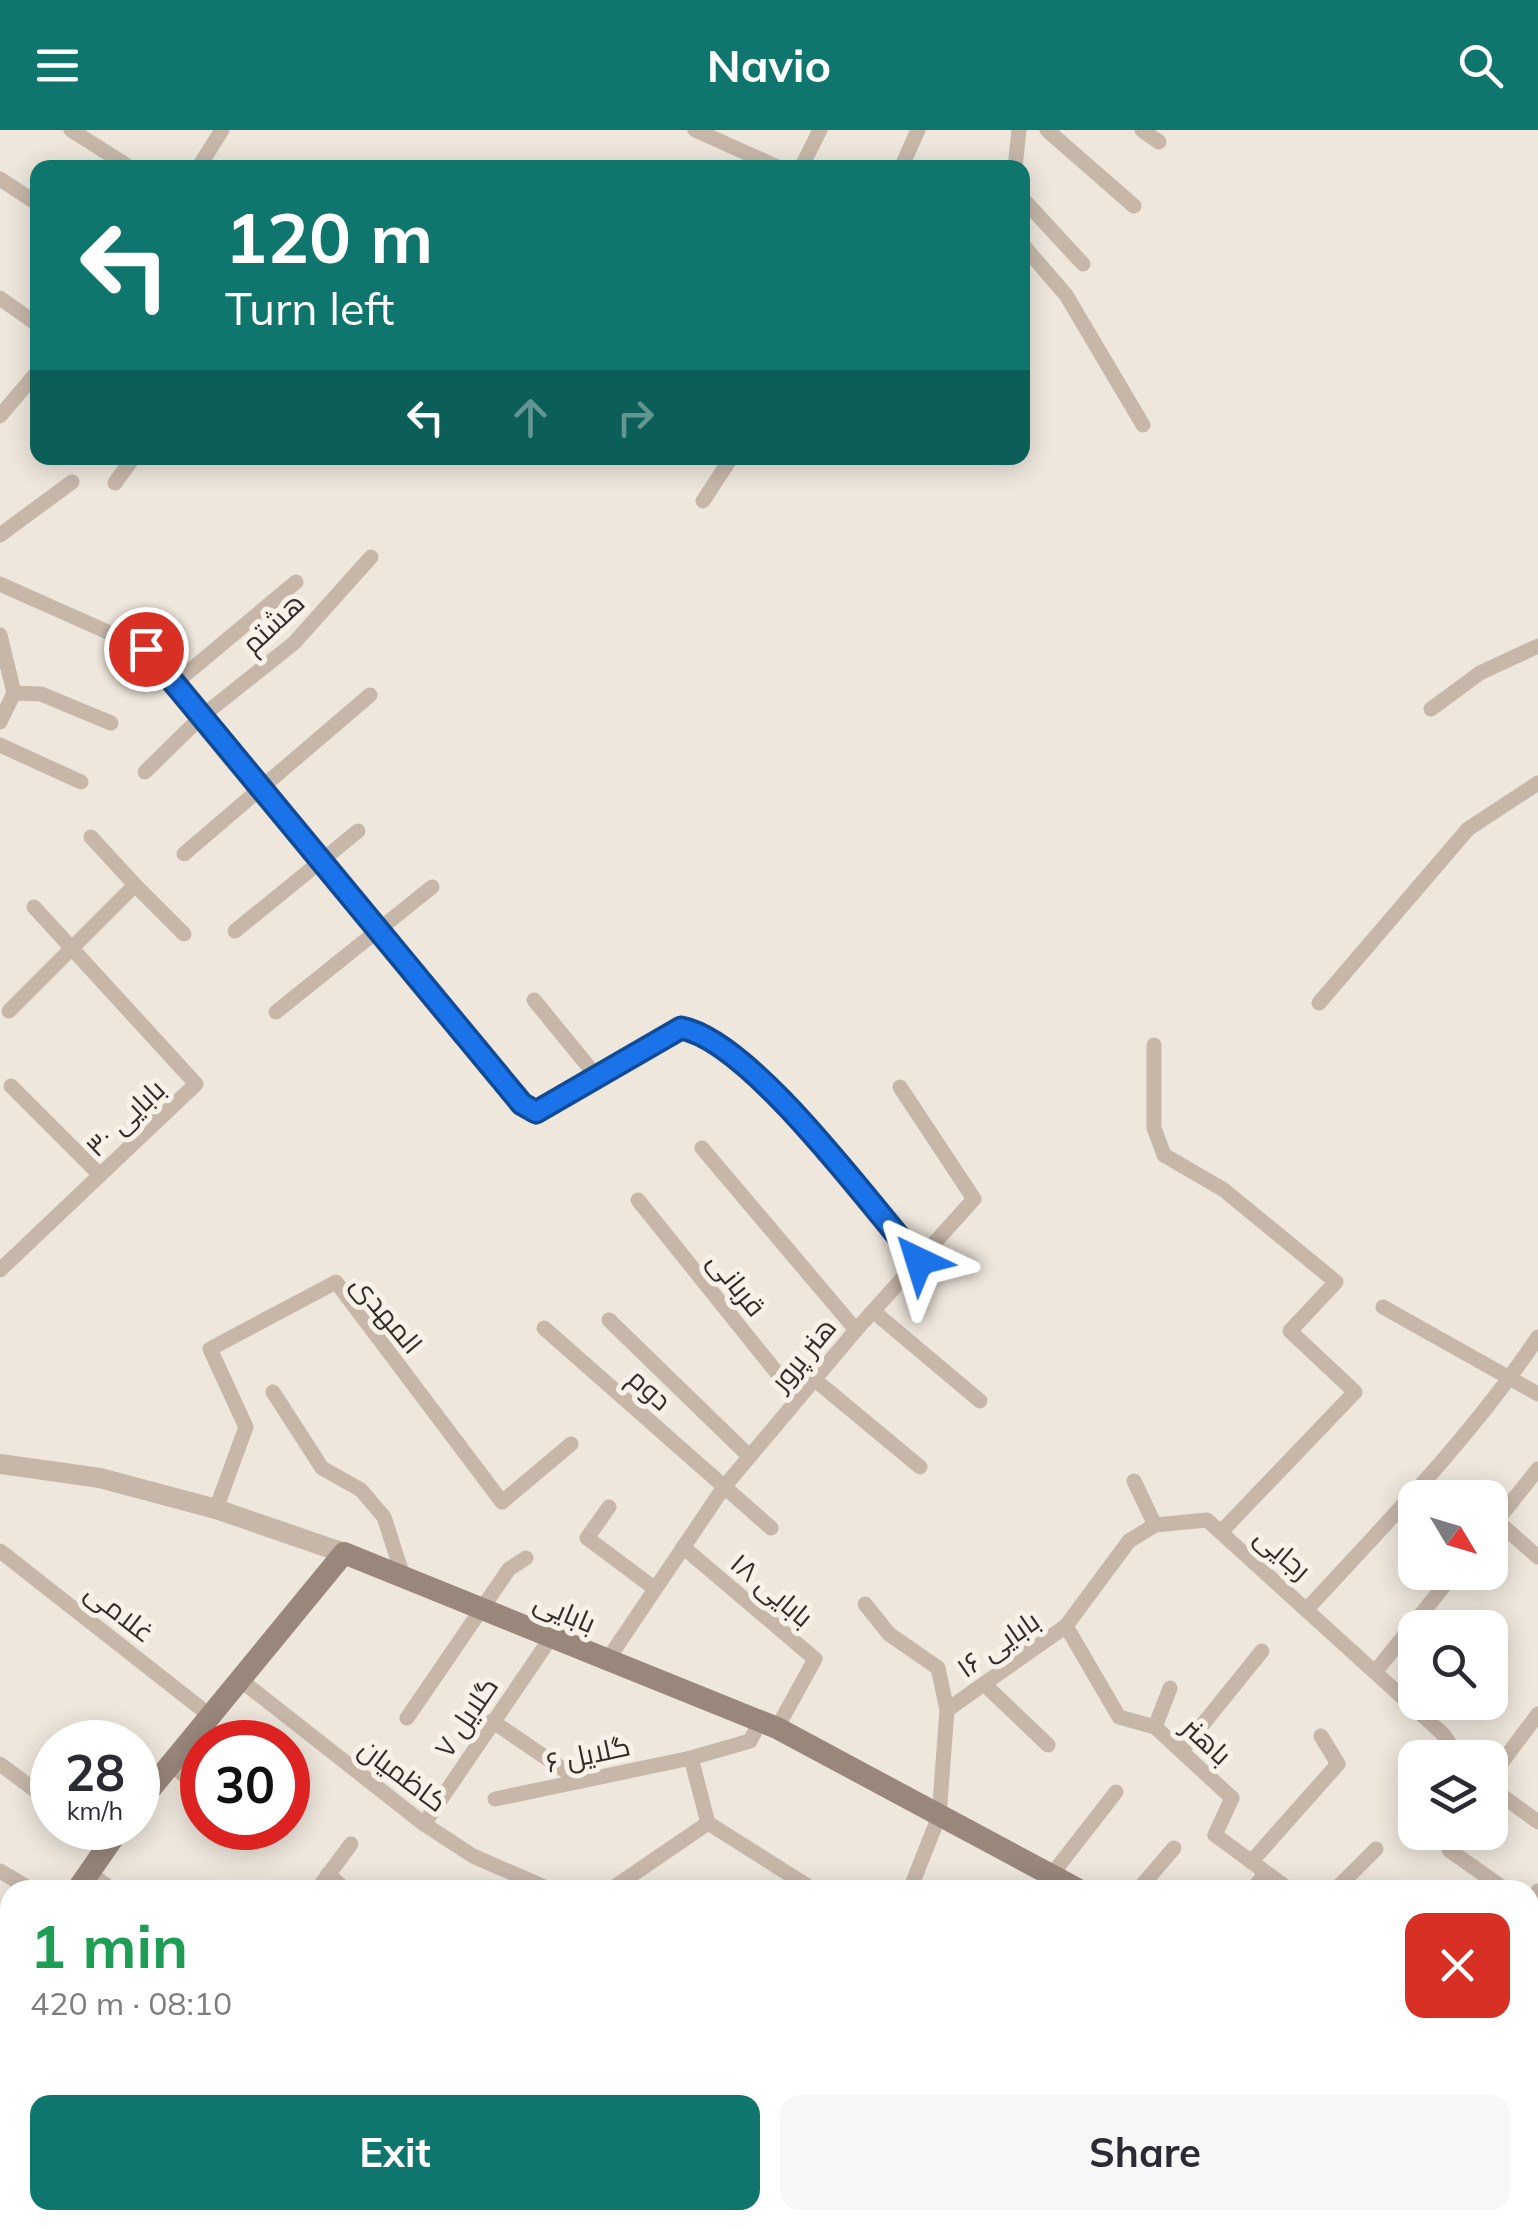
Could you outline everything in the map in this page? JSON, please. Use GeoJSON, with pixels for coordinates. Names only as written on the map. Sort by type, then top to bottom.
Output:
{"type":"FeatureCollection","features":[{"type":"Feature","properties":{"kind":"main road","name":"بابایی"},"geometry":{"type":"LineString","coordinates":[[344,1553],[768,1725],[1064,1880]]}},
{"type":"Feature","properties":{"kind":"main road"},"geometry":{"type":"LineString","coordinates":[[160,1768],[168,1763],[344,1553]]}},
{"type":"Feature","properties":{"kind":"main road"},"geometry":{"type":"LineString","coordinates":[[83,1880],[104,1850]]}},
{"type":"Feature","properties":{"kind":"street"},"geometry":{"type":"LineString","coordinates":[[71,130],[118,160]]}},
{"type":"Feature","properties":{"kind":"street"},"geometry":{"type":"LineString","coordinates":[[203,160],[222,130]]}},
{"type":"Feature","properties":{"kind":"street"},"geometry":{"type":"LineString","coordinates":[[695,130],[762,160]]}},
{"type":"Feature","properties":{"kind":"street"},"geometry":{"type":"LineString","coordinates":[[805,160],[820,130]]}},
{"type":"Feature","properties":{"kind":"street"},"geometry":{"type":"LineString","coordinates":[[905,160],[918,130]]}},
{"type":"Feature","properties":{"kind":"street"},"geometry":{"type":"LineString","coordinates":[[1016,160],[1019,130]]}},
{"type":"Feature","properties":{"kind":"street"},"geometry":{"type":"LineString","coordinates":[[1047,130],[1134,206]]}},
{"type":"Feature","properties":{"kind":"street"},"geometry":{"type":"LineString","coordinates":[[1142,130],[1159,142]]}},
{"type":"Feature","properties":{"kind":"street"},"geometry":{"type":"LineString","coordinates":[[0,179],[30,199]]}},
{"type":"Feature","properties":{"kind":"street"},"geometry":{"type":"LineString","coordinates":[[1030,207],[1083,264]]}},
{"type":"Feature","properties":{"kind":"street"},"geometry":{"type":"LineString","coordinates":[[1030,253],[1066,294],[1143,425]]}},
{"type":"Feature","properties":{"kind":"street"},"geometry":{"type":"LineString","coordinates":[[0,298],[30,319]]}},
{"type":"Feature","properties":{"kind":"street"},"geometry":{"type":"LineString","coordinates":[[0,416],[30,380]]}},
{"type":"Feature","properties":{"kind":"street"},"geometry":{"type":"LineString","coordinates":[[115,483],[128,465]]}},
{"type":"Feature","properties":{"kind":"street"},"geometry":{"type":"LineString","coordinates":[[704,501],[727,465]]}},
{"type":"Feature","properties":{"kind":"street"},"geometry":{"type":"LineString","coordinates":[[0,535],[72,482]]}},
{"type":"Feature","properties":{"kind":"street","name":"هشتم"},"geometry":{"type":"LineString","coordinates":[[146,772],[201,717],[294,643],[371,557]]}},
{"type":"Feature","properties":{"kind":"street"},"geometry":{"type":"LineString","coordinates":[[174,684],[296,582]]}},
{"type":"Feature","properties":{"kind":"street"},"geometry":{"type":"LineString","coordinates":[[0,584],[146,649],[522,1104],[536,1112],[681,1028],[702,1032],[763,1080],[919,1261]]}},
{"type":"Feature","properties":{"kind":"street"},"geometry":{"type":"LineString","coordinates":[[0,636],[14,693],[0,722]]}},
{"type":"Feature","properties":{"kind":"street"},"geometry":{"type":"LineString","coordinates":[[1431,709],[1480,673],[1538,646]]}},
{"type":"Feature","properties":{"kind":"street"},"geometry":{"type":"LineString","coordinates":[[14,693],[42,694],[111,724]]}},
{"type":"Feature","properties":{"kind":"street"},"geometry":{"type":"LineString","coordinates":[[184,854],[258,786],[370,695]]}},
{"type":"Feature","properties":{"kind":"street"},"geometry":{"type":"LineString","coordinates":[[0,745],[82,782]]}},
{"type":"Feature","properties":{"kind":"street"},"geometry":{"type":"LineString","coordinates":[[1319,1003],[1468,829],[1538,782]]}},
{"type":"Feature","properties":{"kind":"street"},"geometry":{"type":"LineString","coordinates":[[235,931],[358,832]]}},
{"type":"Feature","properties":{"kind":"street"},"geometry":{"type":"LineString","coordinates":[[91,837],[184,934]]}},
{"type":"Feature","properties":{"kind":"street"},"geometry":{"type":"LineString","coordinates":[[9,1011],[135,885]]}},
{"type":"Feature","properties":{"kind":"street"},"geometry":{"type":"LineString","coordinates":[[276,1012],[432,887]]}},
{"type":"Feature","properties":{"kind":"street","name":"بابایی ۳۰"},"geometry":{"type":"LineString","coordinates":[[2,1264],[196,1084],[34,907]]}},
{"type":"Feature","properties":{"kind":"street"},"geometry":{"type":"LineString","coordinates":[[534,1000],[597,1077]]}},
{"type":"Feature","properties":{"kind":"street"},"geometry":{"type":"LineString","coordinates":[[1154,1045],[1154,1128],[1164,1155],[1224,1190],[1336,1282],[1290,1332],[1355,1392],[1221,1532]]}},
{"type":"Feature","properties":{"kind":"street"},"geometry":{"type":"LineString","coordinates":[[11,1086],[100,1176]]}},
{"type":"Feature","properties":{"kind":"street","name":"هنر پرور"},"geometry":{"type":"LineString","coordinates":[[606,1662],[749,1456],[974,1199],[900,1087]]}},
{"type":"Feature","properties":{"kind":"street"},"geometry":{"type":"LineString","coordinates":[[702,1148],[856,1330]]}},
{"type":"Feature","properties":{"kind":"street","name":"قربانی"},"geometry":{"type":"LineString","coordinates":[[638,1200],[798,1399]]}},
{"type":"Feature","properties":{"kind":"street","name":"المهدی"},"geometry":{"type":"LineString","coordinates":[[216,1509],[246,1427],[210,1349],[336,1282],[502,1502],[571,1444]]}},
{"type":"Feature","properties":{"kind":"street"},"geometry":{"type":"LineString","coordinates":[[1384,1307],[1538,1394]]}},
{"type":"Feature","properties":{"kind":"street"},"geometry":{"type":"LineString","coordinates":[[873,1311],[980,1401]]}},
{"type":"Feature","properties":{"kind":"street"},"geometry":{"type":"LineString","coordinates":[[609,1320],[749,1456]]}},
{"type":"Feature","properties":{"kind":"street","name":"دوم"},"geometry":{"type":"LineString","coordinates":[[544,1328],[771,1528]]}},
{"type":"Feature","properties":{"kind":"street"},"geometry":{"type":"LineString","coordinates":[[1308,1608],[1418,1489],[1510,1380],[1538,1337]]}},
{"type":"Feature","properties":{"kind":"street"},"geometry":{"type":"LineString","coordinates":[[814,1379],[920,1467]]}},
{"type":"Feature","properties":{"kind":"street"},"geometry":{"type":"LineString","coordinates":[[273,1392],[322,1468],[361,1490],[384,1517],[403,1576]]}},
{"type":"Feature","properties":{"kind":"street","name":"بابایی"},"geometry":{"type":"LineString","coordinates":[[0,1464],[100,1478],[216,1509],[344,1553]]}},
{"type":"Feature","properties":{"kind":"street"},"geometry":{"type":"LineString","coordinates":[[1508,1507],[1537,1471]]}},
{"type":"Feature","properties":{"kind":"street"},"geometry":{"type":"LineString","coordinates":[[1066,1626],[1129,1541],[1155,1524],[1134,1481]]}},
{"type":"Feature","properties":{"kind":"street"},"geometry":{"type":"LineString","coordinates":[[609,1507],[588,1538],[654,1588]]}},
{"type":"Feature","properties":{"kind":"street","name":"رجایی"},"geometry":{"type":"LineString","coordinates":[[1155,1524],[1207,1520],[1308,1608],[1447,1740]]}},
{"type":"Feature","properties":{"kind":"street"},"geometry":{"type":"LineString","coordinates":[[1508,1535],[1538,1557]]}},
{"type":"Feature","properties":{"kind":"street","name":"بابایی ۱۸"},"geometry":{"type":"LineString","coordinates":[[683,1548],[815,1659],[768,1725]]}},
{"type":"Feature","properties":{"kind":"street","name":"غلامی"},"geometry":{"type":"LineString","coordinates":[[0,1551],[208,1714]]}},
{"type":"Feature","properties":{"kind":"street"},"geometry":{"type":"LineString","coordinates":[[407,1718],[509,1569],[526,1558]]}},
{"type":"Feature","properties":{"kind":"street"},"geometry":{"type":"LineString","coordinates":[[1376,1672],[1441,1590]]}},
{"type":"Feature","properties":{"kind":"street"},"geometry":{"type":"LineString","coordinates":[[865,1604],[888,1634],[938,1668],[947,1710]]}},
{"type":"Feature","properties":{"kind":"street","name":"بابایی ۱۶"},"geometry":{"type":"LineString","coordinates":[[914,1880],[939,1816],[947,1710],[1066,1626]]}},
{"type":"Feature","properties":{"kind":"street","name":"باهنر"},"geometry":{"type":"LineString","coordinates":[[1066,1626],[1119,1716],[1156,1727],[1232,1798],[1215,1835],[1275,1880]]}},
{"type":"Feature","properties":{"kind":"street","name":"گلایل ۷"},"geometry":{"type":"LineString","coordinates":[[424,1824],[550,1639]]}},
{"type":"Feature","properties":{"kind":"street"},"geometry":{"type":"LineString","coordinates":[[1182,1750],[1262,1651]]}},
{"type":"Feature","properties":{"kind":"street","name":"کاظمیان"},"geometry":{"type":"LineString","coordinates":[[238,1678],[424,1824],[473,1856],[528,1880]]}},
{"type":"Feature","properties":{"kind":"street"},"geometry":{"type":"LineString","coordinates":[[984,1684],[1048,1745]]}},
{"type":"Feature","properties":{"kind":"street"},"geometry":{"type":"LineString","coordinates":[[1156,1727],[1170,1688]]}},
{"type":"Feature","properties":{"kind":"street"},"geometry":{"type":"LineString","coordinates":[[1508,1754],[1538,1714]]}},
{"type":"Feature","properties":{"kind":"street"},"geometry":{"type":"LineString","coordinates":[[492,1721],[580,1781]]}},
{"type":"Feature","properties":{"kind":"street","name":"گلایل ۶"},"geometry":{"type":"LineString","coordinates":[[495,1799],[691,1758],[750,1740],[768,1725]]}},
{"type":"Feature","properties":{"kind":"street"},"geometry":{"type":"LineString","coordinates":[[1251,1862],[1338,1764],[1321,1736]]}},
{"type":"Feature","properties":{"kind":"street"},"geometry":{"type":"LineString","coordinates":[[691,1758],[708,1822],[798,1880]]}},
{"type":"Feature","properties":{"kind":"street"},"geometry":{"type":"LineString","coordinates":[[168,1763],[180,1772]]}},
{"type":"Feature","properties":{"kind":"street"},"geometry":{"type":"LineString","coordinates":[[0,1764],[30,1786]]}},
{"type":"Feature","properties":{"kind":"street"},"geometry":{"type":"LineString","coordinates":[[1054,1873],[1116,1792]]}},
{"type":"Feature","properties":{"kind":"street"},"geometry":{"type":"LineString","coordinates":[[1508,1800],[1538,1822]]}},
{"type":"Feature","properties":{"kind":"street"},"geometry":{"type":"LineString","coordinates":[[624,1880],[708,1822]]}},
{"type":"Feature","properties":{"kind":"street"},"geometry":{"type":"LineString","coordinates":[[324,1880],[351,1844]]}},
{"type":"Feature","properties":{"kind":"street"},"geometry":{"type":"LineString","coordinates":[[1147,1880],[1174,1848]]}},
{"type":"Feature","properties":{"kind":"street"},"geometry":{"type":"LineString","coordinates":[[1345,1880],[1376,1849]]}},
{"type":"Feature","properties":{"kind":"street"},"geometry":{"type":"LineString","coordinates":[[1449,1850],[1492,1880]]}},
{"type":"Feature","properties":{"kind":"street"},"geometry":{"type":"LineString","coordinates":[[328,1874],[335,1880]]}},
{"type":"Feature","properties":{"kind":"street"},"geometry":{"type":"LineString","coordinates":[[1261,1880],[1266,1874]]}},
{"type":"Feature","properties":{"kind":"route"},"geometry":{"type":"LineString","coordinates":[[146,649],[522,1104],[536,1112],[681,1028],[702,1032],[763,1080],[919,1261]]}}]}
